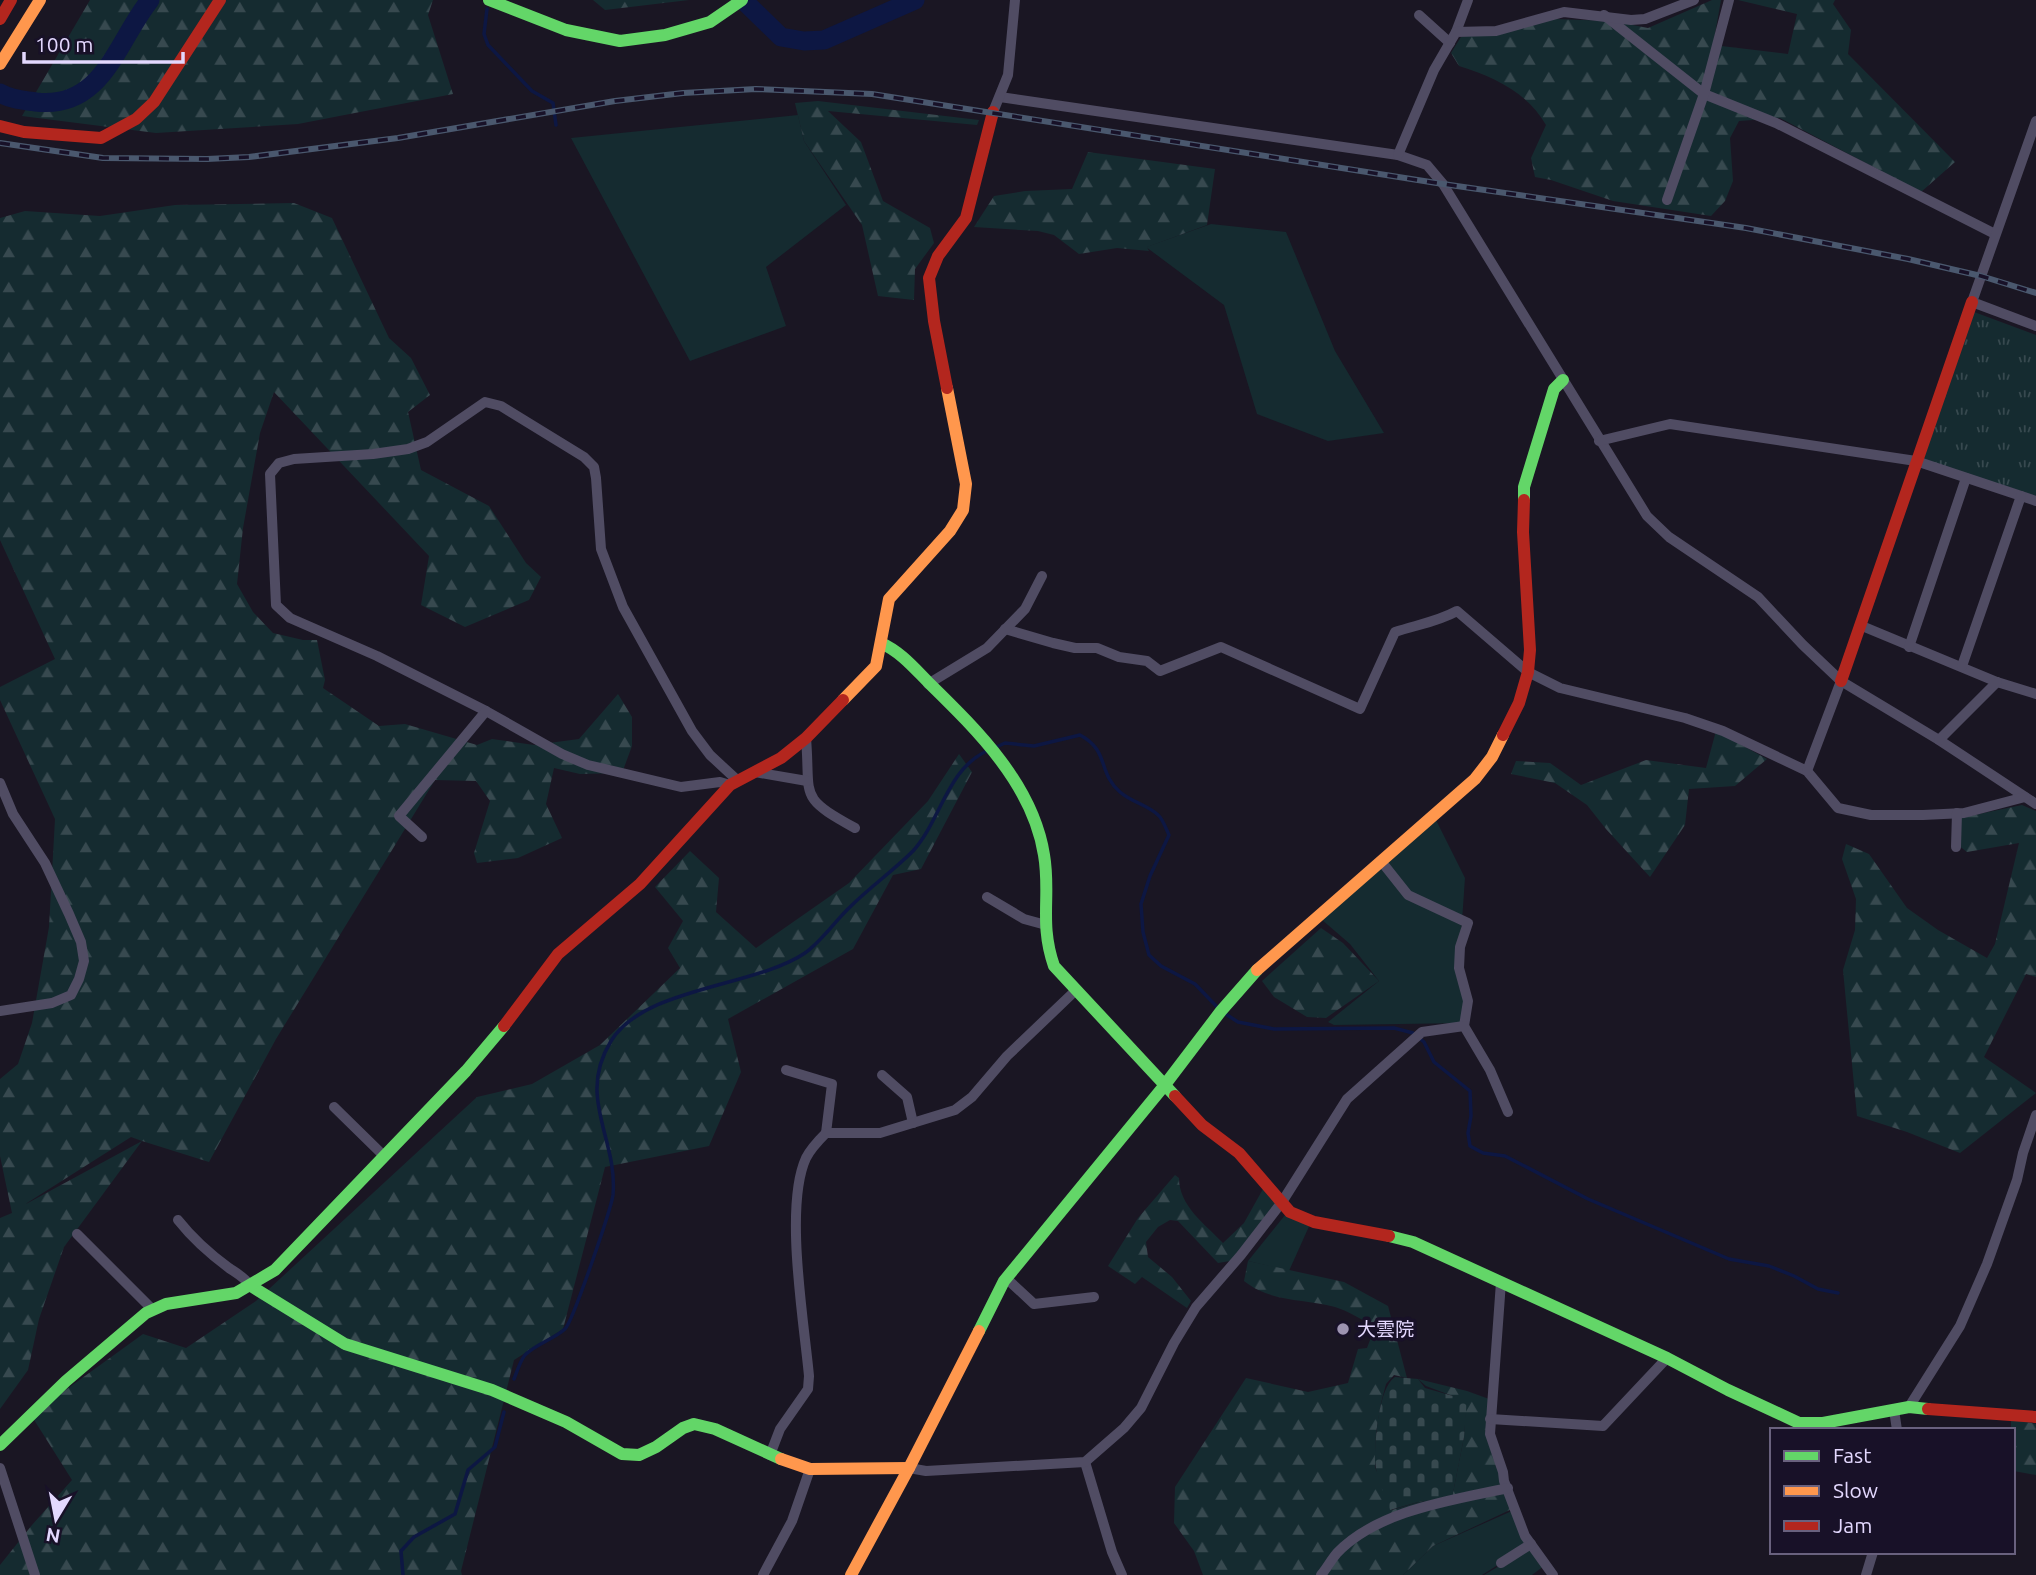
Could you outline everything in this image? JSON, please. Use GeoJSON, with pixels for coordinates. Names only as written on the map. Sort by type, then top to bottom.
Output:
{"type":"FeatureCollection","features":[{"type":"Feature","properties":{"kind":"main road"},"geometry":{"type":"LineString","coordinates":[[0,64],[40,0]]}},
{"type":"Feature","properties":{"kind":"main road"},"geometry":{"type":"LineString","coordinates":[[0,126],[24,132],[101,138],[136,119],[155,102],[220,0]]}},
{"type":"Feature","properties":{"kind":"main road"},"geometry":{"type":"LineString","coordinates":[[489,0],[566,30],[620,41],[665,35],[710,22],[742,0]]}},
{"type":"Feature","properties":{"kind":"main road"},"geometry":{"type":"LineString","coordinates":[[0,1445],[119,1334],[153,1310],[166,1304],[236,1293],[275,1270],[484,1050],[558,954],[591,922],[654,871],[733,782],[782,758],[806,738],[876,666],[885,608],[889,599],[950,531],[963,510],[966,484],[934,321],[929,278],[938,256],[967,218],[993,112]]}},
{"type":"Feature","properties":{"kind":"main road"},"geometry":{"type":"LineString","coordinates":[[1841,681],[1972,302]]}},
{"type":"Feature","properties":{"kind":"main road"},"geometry":{"type":"LineString","coordinates":[[851,1575],[1006,1278],[1256,971],[1475,779],[1492,757],[1520,703],[1528,672],[1531,650],[1523,532],[1524,487],[1554,389],[1563,380]]}},
{"type":"Feature","properties":{"kind":"main road"},"geometry":{"type":"LineString","coordinates":[[881,643],[895,649],[984,739],[1019,789],[1038,823],[1045,855],[1046,940],[1054,965],[1164,1086],[1202,1125],[1239,1153],[1290,1212],[1314,1222],[1375,1232],[1413,1242],[1667,1358],[1799,1423],[1823,1423],[1909,1407],[2036,1417]]}},
{"type":"Feature","properties":{"kind":"main road"},"geometry":{"type":"LineString","coordinates":[[251,1286],[345,1344],[492,1390],[566,1422],[622,1454],[639,1455],[694,1424],[715,1429],[770,1455],[810,1469],[909,1468]]}},
{"type":"Feature","properties":{"kind":"street"},"geometry":{"type":"LineString","coordinates":[[993,112],[1008,75],[1015,0]]}},
{"type":"Feature","properties":{"kind":"street"},"geometry":{"type":"LineString","coordinates":[[1398,155],[1434,69],[1456,32],[1468,0]]}},
{"type":"Feature","properties":{"kind":"street"},"geometry":{"type":"LineString","coordinates":[[1456,32],[1496,31],[1564,12],[1631,20],[1645,19],[1694,0]]}},
{"type":"Feature","properties":{"kind":"street"},"geometry":{"type":"LineString","coordinates":[[1667,200],[1704,94],[1729,0]]}},
{"type":"Feature","properties":{"kind":"street"},"geometry":{"type":"LineString","coordinates":[[1419,15],[1450,43]]}},
{"type":"Feature","properties":{"kind":"street"},"geometry":{"type":"LineString","coordinates":[[1604,15],[1704,94],[1776,123],[1995,234]]}},
{"type":"Feature","properties":{"kind":"street"},"geometry":{"type":"LineString","coordinates":[[1000,97],[1398,155],[1427,165],[1435,173],[1647,516],[1669,537],[1758,597],[1841,681],[1939,740],[2036,804]]}},
{"type":"Feature","properties":{"kind":"street"},"geometry":{"type":"LineString","coordinates":[[2036,121],[1972,302],[2036,326]]}},
{"type":"Feature","properties":{"kind":"street"},"geometry":{"type":"LineString","coordinates":[[485,402],[501,406],[584,457],[594,467],[601,549],[623,607],[692,731],[733,782],[681,787],[588,765],[562,754],[486,711],[377,656],[290,618],[276,605],[270,474],[279,463],[294,459],[408,449],[427,442],[485,402]]}},
{"type":"Feature","properties":{"kind":"street"},"geometry":{"type":"LineString","coordinates":[[1599,441],[1670,424],[1916,461],[2036,501]]}},
{"type":"Feature","properties":{"kind":"street"},"geometry":{"type":"LineString","coordinates":[[1909,647],[1966,478]]}},
{"type":"Feature","properties":{"kind":"street"},"geometry":{"type":"LineString","coordinates":[[1962,666],[2021,496]]}},
{"type":"Feature","properties":{"kind":"street"},"geometry":{"type":"LineString","coordinates":[[928,684],[987,648],[1024,609],[1042,576]]}},
{"type":"Feature","properties":{"kind":"street"},"geometry":{"type":"LineString","coordinates":[[1005,629],[1075,648],[1097,648],[1118,657],[1147,661],[1160,671],[1221,647],[1360,709],[1395,632],[1437,622],[1457,611],[1528,672],[1560,688],[1685,718],[1723,731],[1807,771],[1838,808],[1871,815],[1957,813],[2002,805],[2025,797]]}},
{"type":"Feature","properties":{"kind":"street"},"geometry":{"type":"LineString","coordinates":[[1862,626],[1997,682],[2036,694]]}},
{"type":"Feature","properties":{"kind":"street"},"geometry":{"type":"LineString","coordinates":[[1807,771],[1841,681]]}},
{"type":"Feature","properties":{"kind":"street"},"geometry":{"type":"LineString","coordinates":[[1939,740],[1997,682]]}},
{"type":"Feature","properties":{"kind":"street"},"geometry":{"type":"LineString","coordinates":[[422,837],[400,816],[486,711]]}},
{"type":"Feature","properties":{"kind":"street"},"geometry":{"type":"LineString","coordinates":[[806,738],[807,781],[814,802],[855,828]]}},
{"type":"Feature","properties":{"kind":"street"},"geometry":{"type":"LineString","coordinates":[[755,772],[807,781]]}},
{"type":"Feature","properties":{"kind":"street"},"geometry":{"type":"LineString","coordinates":[[0,783],[13,814],[45,863],[81,942],[84,961],[71,995],[52,1003],[0,1012]]}},
{"type":"Feature","properties":{"kind":"street"},"geometry":{"type":"LineString","coordinates":[[1956,847],[1957,813]]}},
{"type":"Feature","properties":{"kind":"street"},"geometry":{"type":"LineString","coordinates":[[1381,862],[1408,895],[1468,923],[1460,947],[1459,968],[1468,1001],[1464,1026],[1490,1070],[1508,1112]]}},
{"type":"Feature","properties":{"kind":"street"},"geometry":{"type":"LineString","coordinates":[[987,897],[1024,919],[1046,925]]}},
{"type":"Feature","properties":{"kind":"street"},"geometry":{"type":"LineString","coordinates":[[826,1133],[880,1133],[955,1110],[972,1097],[1006,1056],[1075,991]]}},
{"type":"Feature","properties":{"kind":"street"},"geometry":{"type":"LineString","coordinates":[[909,1468],[926,1471],[1085,1462],[1125,1428],[1141,1409],[1174,1343],[1196,1307],[1282,1202],[1347,1099],[1422,1032],[1464,1026]]}},
{"type":"Feature","properties":{"kind":"street"},"geometry":{"type":"LineString","coordinates":[[770,1455],[780,1429],[808,1389],[796,1196],[807,1157],[826,1133],[832,1084],[786,1070]]}},
{"type":"Feature","properties":{"kind":"street"},"geometry":{"type":"LineString","coordinates":[[882,1075],[907,1097],[913,1123]]}},
{"type":"Feature","properties":{"kind":"street"},"geometry":{"type":"LineString","coordinates":[[334,1107],[384,1156]]}},
{"type":"Feature","properties":{"kind":"street"},"geometry":{"type":"LineString","coordinates":[[1909,1407],[1960,1326],[1987,1264],[2017,1180],[2036,1115]]}},
{"type":"Feature","properties":{"kind":"street"},"geometry":{"type":"LineString","coordinates":[[178,1220],[191,1237],[229,1268],[244,1276],[251,1286]]}},
{"type":"Feature","properties":{"kind":"street"},"geometry":{"type":"LineString","coordinates":[[77,1234],[153,1310]]}},
{"type":"Feature","properties":{"kind":"street"},"geometry":{"type":"LineString","coordinates":[[1006,1278],[1034,1304],[1094,1297]]}},
{"type":"Feature","properties":{"kind":"street"},"geometry":{"type":"LineString","coordinates":[[1501,1282],[1490,1434],[1525,1536],[1553,1575]]}},
{"type":"Feature","properties":{"kind":"street"},"geometry":{"type":"LineString","coordinates":[[1490,1419],[1603,1426],[1667,1358]]}},
{"type":"Feature","properties":{"kind":"street"},"geometry":{"type":"LineString","coordinates":[[1894,1410],[1897,1428]]}},
{"type":"Feature","properties":{"kind":"street"},"geometry":{"type":"LineString","coordinates":[[1085,1462],[1112,1552],[1122,1575]]}},
{"type":"Feature","properties":{"kind":"street"},"geometry":{"type":"LineString","coordinates":[[0,1468],[35,1575]]}},
{"type":"Feature","properties":{"kind":"street"},"geometry":{"type":"LineString","coordinates":[[763,1575],[792,1521],[810,1469]]}},
{"type":"Feature","properties":{"kind":"street"},"geometry":{"type":"LineString","coordinates":[[1321,1575],[1338,1552],[1371,1527],[1427,1505],[1508,1489]]}},
{"type":"Feature","properties":{"kind":"street"},"geometry":{"type":"LineString","coordinates":[[1501,1563],[1531,1544]]}},
{"type":"Feature","properties":{"kind":"street"},"geometry":{"type":"LineString","coordinates":[[1866,1575],[1872,1554]]}},
{"type":"Feature","properties":{"kind":"green space"},"geometry":{"type":"Polygon","coordinates":[[[90,0],[433,0],[428,15],[453,94],[298,124],[156,133],[22,116],[90,0]]]}},
{"type":"Feature","properties":{"kind":"green space"},"geometry":{"type":"Polygon","coordinates":[[[593,0],[689,0],[605,10],[593,0]]]}},
{"type":"Feature","properties":{"kind":"green space"},"geometry":{"type":"Polygon","coordinates":[[[1712,0],[1721,0],[1713,45],[1788,54],[1797,14],[1738,0],[1835,0],[1833,4],[1851,30],[1848,54],[1955,162],[1921,192],[1780,118],[1739,121],[1730,138],[1733,181],[1725,201],[1711,216],[1613,201],[1535,177],[1531,158],[1546,125],[1538,113],[1508,87],[1459,66],[1451,53],[1461,37],[1509,25],[1554,19],[1612,21],[1648,28],[1712,0]]]}},
{"type":"Feature","properties":{"kind":"green space"},"geometry":{"type":"Polygon","coordinates":[[[818,101],[979,120],[977,125],[828,111],[861,142],[883,201],[930,228],[934,243],[915,269],[914,300],[878,296],[862,225],[804,141],[795,103],[818,101]]]}},
{"type":"Feature","properties":{"kind":"green space"},"geometry":{"type":"Polygon","coordinates":[[[798,115],[804,141],[846,205],[766,267],[786,326],[690,361],[571,138],[798,115]]]}},
{"type":"Feature","properties":{"kind":"green space"},"geometry":{"type":"Polygon","coordinates":[[[1088,152],[1215,169],[1207,225],[1147,247],[1149,251],[1117,248],[1079,254],[1054,235],[1038,231],[974,227],[994,196],[1025,191],[1072,189],[1088,152]]]}},
{"type":"Feature","properties":{"kind":"green space"},"geometry":{"type":"Polygon","coordinates":[[[294,203],[332,218],[389,338],[411,358],[430,395],[408,412],[421,470],[489,506],[526,563],[541,577],[529,600],[465,627],[421,605],[429,556],[274,392],[260,433],[243,528],[237,584],[253,612],[273,633],[303,640],[317,640],[325,680],[323,688],[379,726],[405,724],[477,745],[492,739],[534,745],[579,739],[618,694],[632,717],[632,746],[622,773],[580,774],[554,768],[546,804],[562,838],[518,858],[477,863],[474,853],[490,801],[476,781],[435,780],[276,1039],[209,1162],[142,1141],[64,1247],[39,1319],[28,1370],[0,1409],[0,1218],[12,1213],[0,1156],[0,1079],[18,1064],[32,1023],[49,927],[55,819],[0,700],[0,687],[55,659],[0,540],[0,218],[25,211],[100,216],[175,205],[294,203]],[[131,1137],[26,1204],[142,1141],[131,1137]]]}},
{"type":"Feature","properties":{"kind":"green space"},"geometry":{"type":"Polygon","coordinates":[[[1211,224],[1286,232],[1335,351],[1384,433],[1328,441],[1257,414],[1224,305],[1146,247],[1211,224]]]}},
{"type":"Feature","properties":{"kind":"green space"},"geometry":{"type":"Polygon","coordinates":[[[1966,309],[2036,335],[2036,496],[1917,458],[1966,309]]]}},
{"type":"Feature","properties":{"kind":"green space"},"geometry":{"type":"Polygon","coordinates":[[[1716,731],[1767,759],[1735,786],[1689,789],[1685,825],[1650,877],[1587,805],[1555,783],[1511,774],[1516,761],[1550,763],[1581,785],[1646,760],[1706,768],[1716,731]]]}},
{"type":"Feature","properties":{"kind":"green space"},"geometry":{"type":"Polygon","coordinates":[[[959,754],[972,772],[921,869],[893,875],[853,949],[728,1019],[741,1072],[709,1146],[605,1167],[563,1329],[514,1360],[462,1575],[0,1575],[0,1565],[72,1480],[31,1415],[143,1334],[186,1348],[256,1301],[477,1097],[532,1084],[600,1045],[680,968],[668,948],[683,921],[655,887],[690,851],[719,878],[716,912],[756,948],[849,883],[928,801],[959,754]]]}},
{"type":"Feature","properties":{"kind":"green space"},"geometry":{"type":"Polygon","coordinates":[[[2022,805],[2036,811],[2036,977],[2026,974],[1984,1057],[2036,1093],[1960,1153],[1857,1116],[1843,970],[1855,930],[1856,899],[1842,859],[1846,844],[1869,854],[1907,908],[1938,930],[1987,958],[1995,944],[2019,843],[1967,852],[1954,842],[1955,819],[2022,805]]]}},
{"type":"Feature","properties":{"kind":"green space"},"geometry":{"type":"Polygon","coordinates":[[[1436,820],[1465,878],[1459,965],[1466,993],[1465,1023],[1334,1025],[1328,1022],[1379,981],[1350,944],[1321,919],[1436,820]]]}},
{"type":"Feature","properties":{"kind":"green space"},"geometry":{"type":"Polygon","coordinates":[[[1321,928],[1343,943],[1379,981],[1326,1018],[1307,1017],[1274,997],[1262,981],[1321,928]]]}},
{"type":"Feature","properties":{"kind":"green space"},"geometry":{"type":"Polygon","coordinates":[[[1175,1175],[1179,1178],[1180,1188],[1188,1206],[1223,1243],[1244,1223],[1263,1189],[1278,1207],[1230,1261],[1218,1263],[1178,1221],[1170,1220],[1158,1227],[1146,1242],[1148,1257],[1172,1277],[1191,1301],[1187,1308],[1142,1277],[1135,1284],[1108,1266],[1138,1218],[1175,1175]]]}},
{"type":"Feature","properties":{"kind":"green space"},"geometry":{"type":"Polygon","coordinates":[[[1289,1210],[1311,1222],[1289,1271],[1248,1261],[1289,1210]]]}},
{"type":"Feature","properties":{"kind":"green space"},"geometry":{"type":"Polygon","coordinates":[[[1248,1261],[1344,1282],[1388,1306],[1407,1378],[1394,1375],[1386,1384],[1376,1433],[1375,1467],[1392,1510],[1419,1502],[1452,1498],[1464,1437],[1466,1401],[1426,1386],[1418,1379],[1489,1399],[1491,1419],[1512,1509],[1433,1546],[1403,1575],[1203,1575],[1194,1551],[1174,1523],[1175,1487],[1246,1378],[1308,1392],[1348,1383],[1358,1349],[1367,1348],[1375,1327],[1335,1307],[1277,1297],[1255,1288],[1244,1281],[1248,1261]]]}},
{"type":"Feature","properties":{"kind":"green space"},"geometry":{"type":"Polygon","coordinates":[[[1395,1377],[1418,1379],[1425,1388],[1467,1400],[1464,1437],[1452,1498],[1418,1502],[1390,1510],[1377,1473],[1375,1452],[1381,1403],[1389,1383],[1395,1377]]]}},
{"type":"Feature","properties":{"kind":"green space"},"geometry":{"type":"Polygon","coordinates":[[[2011,1419],[2036,1424],[2036,1475],[2015,1471],[2015,1428],[2011,1428],[2011,1419]]]}},
{"type":"Feature","properties":{"kind":"green space"},"geometry":{"type":"Polygon","coordinates":[[[1514,1510],[1531,1544],[1482,1575],[1403,1575],[1433,1546],[1514,1510]]]}},
{"type":"Feature","properties":{"kind":"green space"},"geometry":{"type":"Polygon","coordinates":[[[1531,1547],[1544,1566],[1532,1575],[1484,1575],[1531,1547]]]}},
{"type":"Feature","properties":{"kind":"waterway"},"geometry":{"type":"LineString","coordinates":[[0,93],[36,102],[59,102],[77,95],[93,84],[106,69],[150,0]]}},
{"type":"Feature","properties":{"kind":"waterway"},"geometry":{"type":"LineString","coordinates":[[743,0],[781,37],[804,41],[824,40],[915,0]]}},
{"type":"Feature","properties":{"kind":"waterway"},"geometry":{"type":"LineString","coordinates":[[487,9],[484,34],[488,45],[532,91],[553,103],[556,125]]}},
{"type":"Feature","properties":{"kind":"waterway"},"geometry":{"type":"LineString","coordinates":[[994,748],[1005,743],[1034,746],[1080,735],[1096,748],[1108,777],[1120,792],[1160,817],[1169,835],[1150,876],[1141,904],[1143,932],[1149,955],[1161,966],[1195,984],[1221,1011],[1238,1022],[1274,1029],[1394,1028],[1413,1033],[1424,1042],[1434,1062],[1470,1091],[1470,1146],[1483,1153],[1505,1156],[1588,1199],[1729,1259],[1769,1266],[1818,1289],[1838,1293]]}},
{"type":"Feature","properties":{"kind":"waterway"},"geometry":{"type":"LineString","coordinates":[[514,1379],[525,1355],[561,1333],[569,1322],[611,1204],[613,1174],[601,1118],[597,1081],[601,1062],[611,1041],[627,1023],[648,1009],[674,998],[758,974],[805,953],[844,913],[913,851],[923,839],[953,782],[973,759],[987,751]]}},
{"type":"Feature","properties":{"kind":"waterway"},"geometry":{"type":"LineString","coordinates":[[403,1575],[401,1551],[414,1537],[455,1514],[468,1470],[495,1447],[504,1412]]}},
{"type":"Feature","properties":{"kind":"railway"},"geometry":{"type":"LineString","coordinates":[[0,143],[103,158],[249,157],[398,138],[615,101],[683,93],[756,89],[872,94],[1443,184],[1746,228],[1908,259],[1981,276],[2036,293]]}},
{"type":"Feature","properties":{"kind":"traffic: fast"},"geometry":{"type":"LineString","coordinates":[[489,0],[566,30],[620,41],[665,35],[710,22],[742,0]]}},
{"type":"Feature","properties":{"kind":"traffic: fast"},"geometry":{"type":"LineString","coordinates":[[1524,500],[1524,487],[1554,389],[1563,380]]}},
{"type":"Feature","properties":{"kind":"traffic: fast"},"geometry":{"type":"LineString","coordinates":[[881,643],[907,661],[967,721],[1016,783],[1038,829],[1044,855],[1047,936],[1054,966],[1175,1096]]}},
{"type":"Feature","properties":{"kind":"traffic: fast"},"geometry":{"type":"LineString","coordinates":[[979,1331],[1004,1281],[1257,970]]}},
{"type":"Feature","properties":{"kind":"traffic: fast"},"geometry":{"type":"LineString","coordinates":[[0,1445],[66,1381],[146,1313],[166,1304],[236,1293],[275,1270],[466,1071],[504,1026]]}},
{"type":"Feature","properties":{"kind":"traffic: fast"},"geometry":{"type":"LineString","coordinates":[[1389,1236],[1413,1242],[1667,1358],[1799,1423],[1823,1423],[1909,1407],[1928,1409]]}},
{"type":"Feature","properties":{"kind":"traffic: fast"},"geometry":{"type":"LineString","coordinates":[[251,1286],[345,1344],[492,1390],[566,1422],[622,1454],[639,1455],[694,1424],[715,1429],[781,1459]]}},
{"type":"Feature","properties":{"kind":"traffic: slow"},"geometry":{"type":"LineString","coordinates":[[0,64],[40,0]]}},
{"type":"Feature","properties":{"kind":"traffic: slow"},"geometry":{"type":"LineString","coordinates":[[843,700],[876,666],[889,599],[950,531],[963,510],[966,484],[947,388]]}},
{"type":"Feature","properties":{"kind":"traffic: slow"},"geometry":{"type":"LineString","coordinates":[[1257,970],[1475,779],[1492,757],[1503,735]]}},
{"type":"Feature","properties":{"kind":"traffic: slow"},"geometry":{"type":"LineString","coordinates":[[851,1575],[979,1331]]}},
{"type":"Feature","properties":{"kind":"traffic: slow"},"geometry":{"type":"LineString","coordinates":[[781,1459],[810,1469],[909,1468]]}},
{"type":"Feature","properties":{"kind":"traffic: jam"},"geometry":{"type":"LineString","coordinates":[[0,19],[11,0]]}},
{"type":"Feature","properties":{"kind":"traffic: jam"},"geometry":{"type":"LineString","coordinates":[[0,126],[24,132],[101,138],[136,119],[154,102],[220,0]]}},
{"type":"Feature","properties":{"kind":"traffic: jam"},"geometry":{"type":"LineString","coordinates":[[947,388],[929,278],[938,256],[966,218],[993,112]]}},
{"type":"Feature","properties":{"kind":"traffic: jam"},"geometry":{"type":"LineString","coordinates":[[1841,681],[1972,302]]}},
{"type":"Feature","properties":{"kind":"traffic: jam"},"geometry":{"type":"LineString","coordinates":[[1503,735],[1519,703],[1528,672],[1530,650],[1523,532],[1524,500]]}},
{"type":"Feature","properties":{"kind":"traffic: jam"},"geometry":{"type":"LineString","coordinates":[[504,1026],[558,954],[640,884],[730,785],[781,758],[806,738],[843,700]]}},
{"type":"Feature","properties":{"kind":"traffic: jam"},"geometry":{"type":"LineString","coordinates":[[1175,1096],[1202,1125],[1239,1153],[1290,1212],[1314,1222],[1389,1236]]}},
{"type":"Feature","properties":{"kind":"traffic: jam"},"geometry":{"type":"LineString","coordinates":[[1928,1409],[2036,1417]]}},
{"type":"Feature","properties":{"kind":"place","name":"大雲院"},"geometry":{"type":"Point","coordinates":[1343,1329]}}]}
